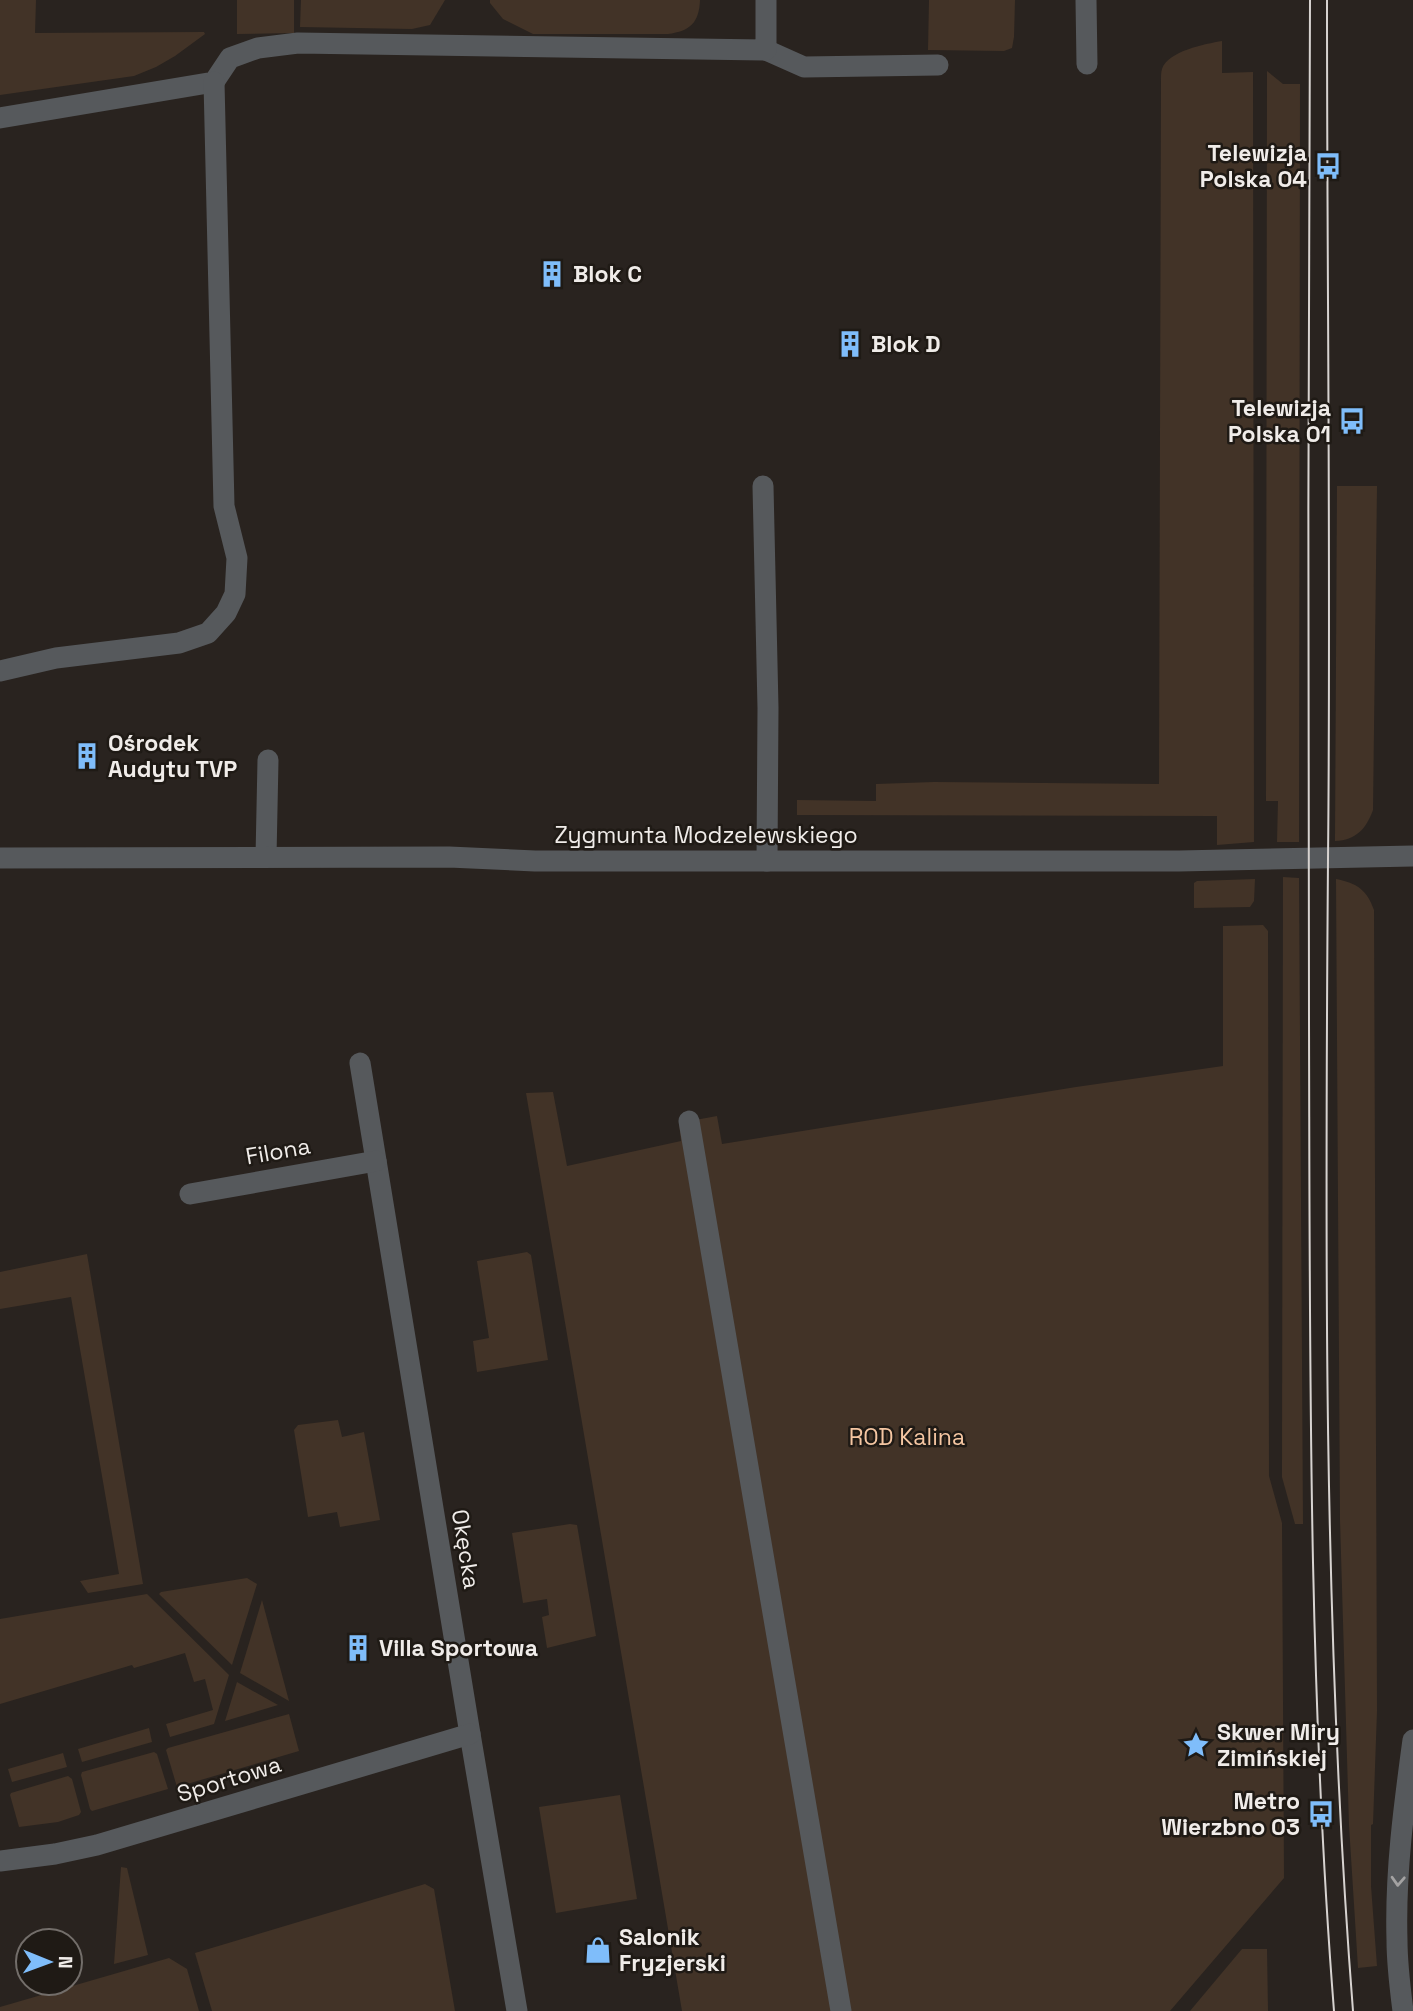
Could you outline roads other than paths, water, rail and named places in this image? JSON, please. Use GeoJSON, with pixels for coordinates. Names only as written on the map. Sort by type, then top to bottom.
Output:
{"type":"FeatureCollection","features":[{"type":"Feature","properties":{"kind":"street"},"geometry":{"type":"LineString","coordinates":[[766,0],[766,50]]}},
{"type":"Feature","properties":{"kind":"street"},"geometry":{"type":"LineString","coordinates":[[1086,0],[1087,64]]}},
{"type":"Feature","properties":{"kind":"street"},"geometry":{"type":"LineString","coordinates":[[0,671],[56,658],[179,643],[208,633],[226,613],[235,594],[237,558],[224,506],[214,82],[230,58],[258,48],[298,44],[766,50],[804,67],[938,65]]}},
{"type":"Feature","properties":{"kind":"street"},"geometry":{"type":"LineString","coordinates":[[0,118],[214,82]]}},
{"type":"Feature","properties":{"kind":"street"},"geometry":{"type":"LineString","coordinates":[[763,486],[768,708],[767,861]]}},
{"type":"Feature","properties":{"kind":"street"},"geometry":{"type":"LineString","coordinates":[[267,857],[268,760]]}},
{"type":"Feature","properties":{"kind":"street","name":"Zygmunta Modzelewskiego"},"geometry":{"type":"LineString","coordinates":[[0,858],[449,857],[535,861],[1212,861],[1413,856]]}},
{"type":"Feature","properties":{"kind":"street","name":"Okęcka"},"geometry":{"type":"LineString","coordinates":[[360,1063],[517,2011]]}},
{"type":"Feature","properties":{"kind":"street"},"geometry":{"type":"LineString","coordinates":[[689,1121],[841,2011]]}},
{"type":"Feature","properties":{"kind":"street","name":"Filona"},"geometry":{"type":"LineString","coordinates":[[190,1194],[376,1161]]}},
{"type":"Feature","properties":{"kind":"street","name":"Sportowa"},"geometry":{"type":"LineString","coordinates":[[0,1861],[97,1845],[470,1734]]}},
{"type":"Feature","properties":{"kind":"street"},"geometry":{"type":"LineString","coordinates":[[1403,2011],[1397,1942],[1398,1882],[1413,1740]]}},
{"type":"Feature","properties":{"kind":"tram line"},"geometry":{"type":"LineString","coordinates":[[1310,0],[1310,1393],[1319,1764],[1334,2011]]}},
{"type":"Feature","properties":{"kind":"tram line"},"geometry":{"type":"LineString","coordinates":[[1327,0],[1328,1435],[1336,1723],[1353,2011]]}},
{"type":"Feature","properties":{"kind":"place","name":"Telewizja Polska 04"},"geometry":{"type":"Point","coordinates":[1328,166]}},
{"type":"Feature","properties":{"kind":"place","name":"Blok C"},"geometry":{"type":"Point","coordinates":[552,274]}},
{"type":"Feature","properties":{"kind":"place","name":"Blok D"},"geometry":{"type":"Point","coordinates":[850,344]}},
{"type":"Feature","properties":{"kind":"place","name":"Telewizja Polska 01"},"geometry":{"type":"Point","coordinates":[1352,421]}},
{"type":"Feature","properties":{"kind":"place","name":"Ośrodek Audytu TVP"},"geometry":{"type":"Point","coordinates":[87,756]}},
{"type":"Feature","properties":{"kind":"place","name":"Villa Sportowa"},"geometry":{"type":"Point","coordinates":[358,1648]}},
{"type":"Feature","properties":{"kind":"place","name":"Skwer Miry Zimińskiej"},"geometry":{"type":"Point","coordinates":[1196,1745]}},
{"type":"Feature","properties":{"kind":"place","name":"Metro Wierzbno 03"},"geometry":{"type":"Point","coordinates":[1321,1814]}},
{"type":"Feature","properties":{"kind":"place","name":"Salonik Fryzjerski"},"geometry":{"type":"Point","coordinates":[598,1950]}},
{"type":"Feature","properties":{"kind":"park label","name":"ROD Kalina"},"geometry":{"type":"Point","coordinates":[907,1437]}}]}
